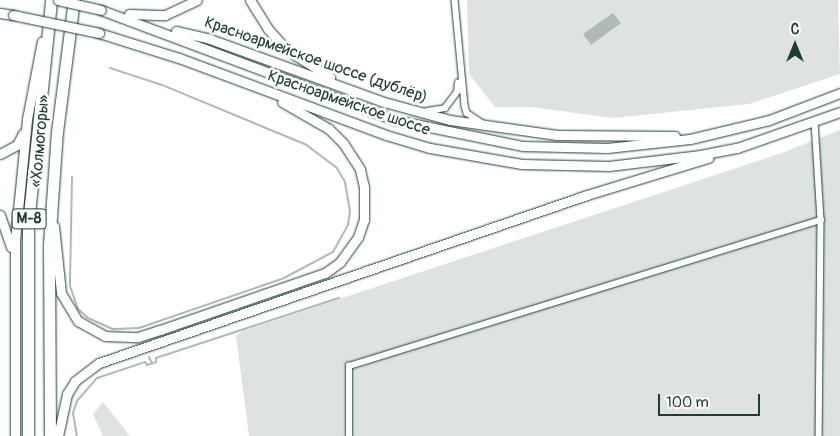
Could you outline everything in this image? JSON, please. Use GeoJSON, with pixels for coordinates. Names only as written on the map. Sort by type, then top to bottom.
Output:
{"type":"FeatureCollection","features":[{"type":"Feature","properties":{"kind":"highway","name":"«Холмогоры»"},"geometry":{"type":"LineString","coordinates":[[28,436],[28,224],[52,3]]}},
{"type":"Feature","properties":{"kind":"highway","name":"«Холмогоры»"},"geometry":{"type":"LineString","coordinates":[[50,436],[47,299],[52,187],[74,4]]}},
{"type":"Feature","properties":{"kind":"main road"},"geometry":{"type":"LineString","coordinates":[[104,11],[164,15],[197,0]]}},
{"type":"Feature","properties":{"kind":"main road"},"geometry":{"type":"LineString","coordinates":[[250,0],[268,29],[287,50],[362,94]]}},
{"type":"Feature","properties":{"kind":"main road"},"geometry":{"type":"LineString","coordinates":[[15,436],[14,270],[27,119],[52,3]]}},
{"type":"Feature","properties":{"kind":"main road","name":"Красноармейское шоссе"},"geometry":{"type":"LineString","coordinates":[[52,3],[104,11],[137,22],[395,120],[480,140],[523,146],[607,148],[725,132],[840,93]]}},
{"type":"Feature","properties":{"kind":"main road","name":"Красноармейское шоссе"},"geometry":{"type":"LineString","coordinates":[[0,15],[13,15],[98,33],[237,79],[386,136],[430,148],[512,163],[609,166],[660,162],[736,148],[840,112]]}},
{"type":"Feature","properties":{"kind":"main road","name":"Красноармейское шоссе (дублёр)"},"geometry":{"type":"LineString","coordinates":[[137,22],[208,38],[411,110],[493,128],[620,137],[725,132]]}},
{"type":"Feature","properties":{"kind":"main road"},"geometry":{"type":"LineString","coordinates":[[52,187],[61,293],[78,321],[105,336],[138,337],[324,273],[340,262],[358,238],[365,202],[360,169],[350,152],[328,129],[237,79]]}},
{"type":"Feature","properties":{"kind":"main road"},"geometry":{"type":"LineString","coordinates":[[0,154],[17,145],[27,119]]}},
{"type":"Feature","properties":{"kind":"main road"},"geometry":{"type":"LineString","coordinates":[[58,436],[67,394],[99,362],[736,148]]}},
{"type":"Feature","properties":{"kind":"main road"},"geometry":{"type":"LineString","coordinates":[[0,215],[9,234],[14,270]]}},
{"type":"Feature","properties":{"kind":"street"},"geometry":{"type":"LineString","coordinates":[[455,0],[460,73],[468,113],[493,128]]}},
{"type":"Feature","properties":{"kind":"street"},"geometry":{"type":"LineString","coordinates":[[411,110],[445,108],[457,92],[460,73]]}},
{"type":"Feature","properties":{"kind":"street"},"geometry":{"type":"LineString","coordinates":[[815,122],[821,220],[819,436]]}},
{"type":"Feature","properties":{"kind":"street"},"geometry":{"type":"LineString","coordinates":[[349,436],[349,366],[821,220]]}},
{"type":"Feature","properties":{"kind":"shaded area"},"geometry":{"type":"Polygon","coordinates":[[[467,0],[838,0],[840,74],[749,104],[613,118],[531,107],[495,107],[469,74],[467,0]]]}},
{"type":"Feature","properties":{"kind":"shaded area"},"geometry":{"type":"Polygon","coordinates":[[[613,13],[621,23],[591,45],[583,34],[613,13]]]}},
{"type":"Feature","properties":{"kind":"shaded area"},"geometry":{"type":"Polygon","coordinates":[[[840,130],[840,436],[249,436],[236,336],[242,331],[779,154],[840,130]]]}},
{"type":"Feature","properties":{"kind":"shaded area"},"geometry":{"type":"Polygon","coordinates":[[[103,402],[130,436],[103,436],[93,414],[103,402]]]}},
{"type":"Feature","properties":{"kind":"waterway"},"geometry":{"type":"LineString","coordinates":[[72,177],[70,286],[78,309],[88,318],[113,329],[139,328],[284,278],[333,252],[348,225],[350,211],[345,182],[337,168],[307,145],[162,85],[110,68]]}},
{"type":"Feature","properties":{"kind":"waterway"},"geometry":{"type":"LineString","coordinates":[[77,436],[73,413],[77,401],[97,378],[145,362],[147,365],[156,362],[156,358],[339,298]]}},
{"type":"Feature","properties":{"kind":"waterway"},"geometry":{"type":"LineString","coordinates":[[149,357],[152,363]]}}]}
